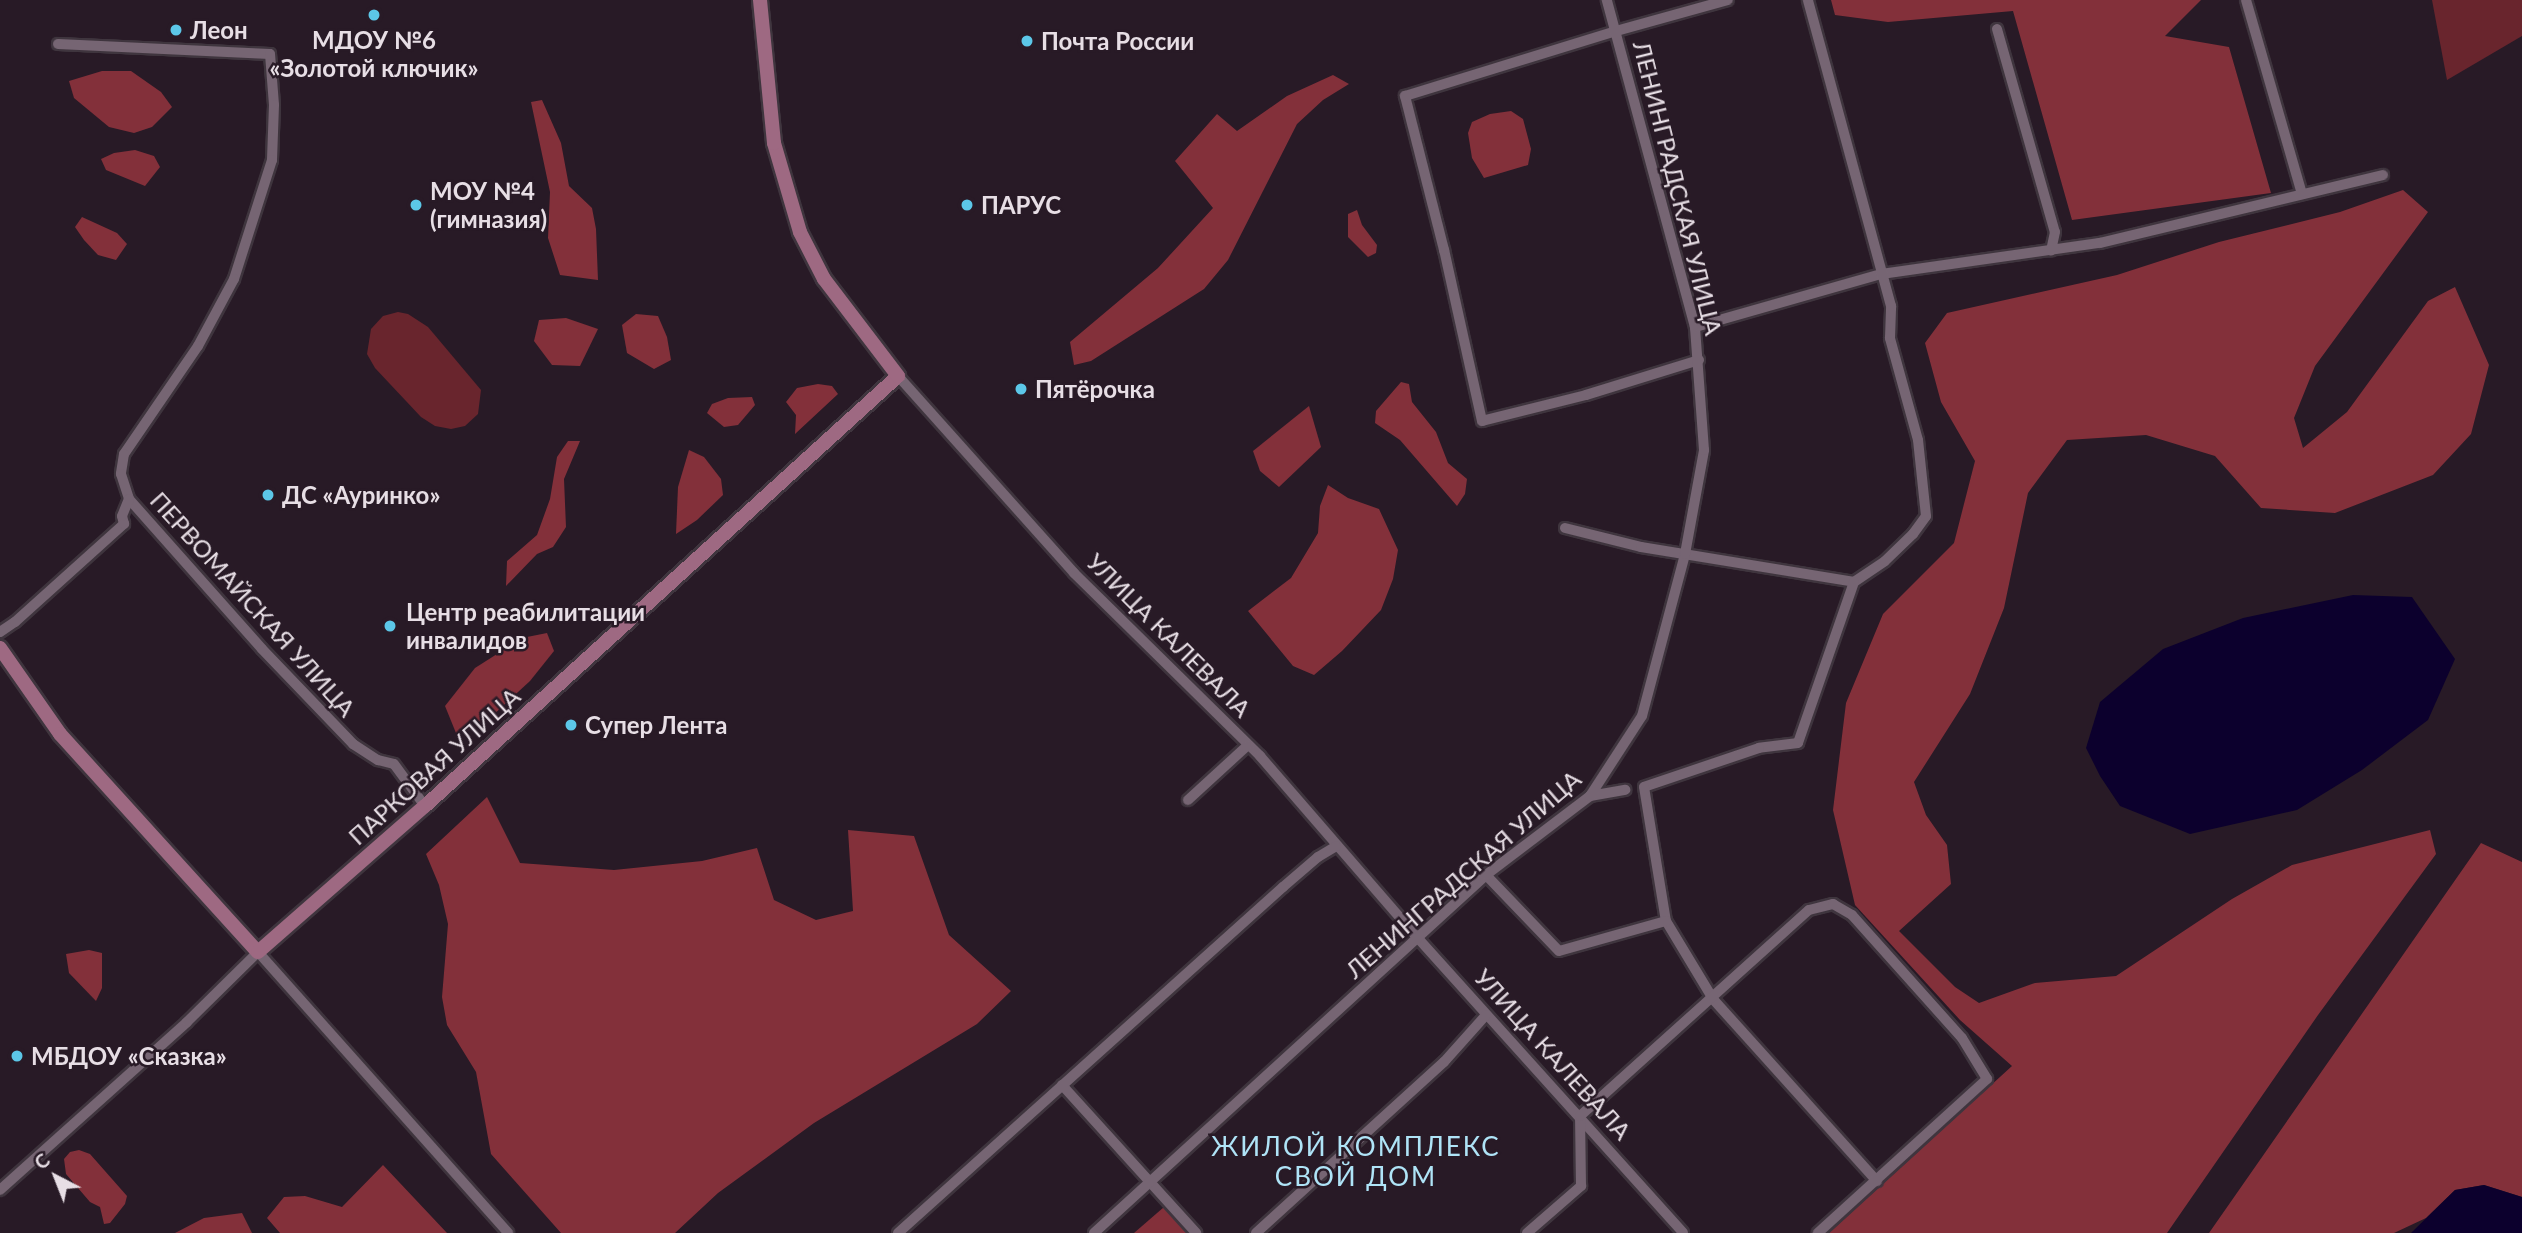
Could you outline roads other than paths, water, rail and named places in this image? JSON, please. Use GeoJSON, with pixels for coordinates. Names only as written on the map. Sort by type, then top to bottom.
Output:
{"type":"FeatureCollection","features":[{"type":"Feature","properties":{"kind":"main road","name":"УЛИЦА КАЛЕВАЛА"},"geometry":{"type":"LineString","coordinates":[[760,0],[774,143],[800,232],[824,279],[898,376]]}},
{"type":"Feature","properties":{"kind":"main road","name":"ПАРКОВАЯ УЛИЦА"},"geometry":{"type":"LineString","coordinates":[[258,953],[425,806],[898,376]]}},
{"type":"Feature","properties":{"kind":"main road"},"geometry":{"type":"LineString","coordinates":[[0,648],[60,734],[258,953]]}},
{"type":"Feature","properties":{"kind":"street","name":"ЛЕНИНГРАДСКАЯ УЛИЦА"},"geometry":{"type":"LineString","coordinates":[[1094,1233],[1486,875],[1590,796],[1642,716],[1685,554],[1704,450],[1695,327],[1607,0]]}},
{"type":"Feature","properties":{"kind":"street"},"geometry":{"type":"LineString","coordinates":[[1699,360],[1586,395],[1482,421],[1444,250],[1405,96],[1616,31],[1728,0]]}},
{"type":"Feature","properties":{"kind":"street"},"geometry":{"type":"LineString","coordinates":[[1808,0],[1891,306],[1890,338],[1918,440],[1926,516],[1913,534],[1885,561],[1853,582],[1798,743],[1759,748],[1644,787],[1666,921],[1713,999],[1877,1181]]}},
{"type":"Feature","properties":{"kind":"street"},"geometry":{"type":"LineString","coordinates":[[2246,0],[2302,194]]}},
{"type":"Feature","properties":{"kind":"street"},"geometry":{"type":"LineString","coordinates":[[1997,29],[2055,232],[2051,251]]}},
{"type":"Feature","properties":{"kind":"street","name":"ПЕРВОМАЙСКАЯ УЛИЦА"},"geometry":{"type":"LineString","coordinates":[[58,44],[270,54],[274,105],[272,160],[252,230],[218,313],[124,454],[121,474],[129,499],[319,709],[365,753],[394,764],[425,806]]}},
{"type":"Feature","properties":{"kind":"street"},"geometry":{"type":"LineString","coordinates":[[1695,327],[1881,274],[2100,243],[2383,175]]}},
{"type":"Feature","properties":{"kind":"street","name":"УЛИЦА КАЛЕВАЛА"},"geometry":{"type":"LineString","coordinates":[[898,376],[1074,573],[1248,745],[1682,1233]]}},
{"type":"Feature","properties":{"kind":"street"},"geometry":{"type":"LineString","coordinates":[[0,632],[15,622],[124,524],[122,516],[129,499]]}},
{"type":"Feature","properties":{"kind":"street"},"geometry":{"type":"LineString","coordinates":[[1565,528],[1641,547],[1853,582]]}},
{"type":"Feature","properties":{"kind":"street"},"geometry":{"type":"LineString","coordinates":[[1188,800],[1248,745]]}},
{"type":"Feature","properties":{"kind":"street"},"geometry":{"type":"LineString","coordinates":[[1590,796],[1625,790]]}},
{"type":"Feature","properties":{"kind":"street"},"geometry":{"type":"LineString","coordinates":[[898,1233],[1318,857],[1336,846]]}},
{"type":"Feature","properties":{"kind":"street"},"geometry":{"type":"LineString","coordinates":[[1486,875],[1559,951],[1666,921]]}},
{"type":"Feature","properties":{"kind":"street"},"geometry":{"type":"LineString","coordinates":[[1527,1233],[1581,1186],[1580,1116],[1809,910],[1833,904],[1852,915],[1953,1027],[1987,1079],[1818,1233]]}},
{"type":"Feature","properties":{"kind":"street"},"geometry":{"type":"LineString","coordinates":[[258,953],[508,1233]]}},
{"type":"Feature","properties":{"kind":"street","name":"ПАРКОВАЯ УЛИЦА"},"geometry":{"type":"LineString","coordinates":[[0,1190],[258,953]]}},
{"type":"Feature","properties":{"kind":"street"},"geometry":{"type":"LineString","coordinates":[[1256,1233],[1444,1062],[1486,1015]]}},
{"type":"Feature","properties":{"kind":"street"},"geometry":{"type":"LineString","coordinates":[[1062,1085],[1196,1233]]}},
{"type":"Feature","properties":{"kind":"place","name":"МДОУ №6 «Золотой ключик»"},"geometry":{"type":"Point","coordinates":[374,15]}},
{"type":"Feature","properties":{"kind":"place","name":"Леон"},"geometry":{"type":"Point","coordinates":[176,30]}},
{"type":"Feature","properties":{"kind":"place","name":"Почта России"},"geometry":{"type":"Point","coordinates":[1027,41]}},
{"type":"Feature","properties":{"kind":"place","name":"МОУ №4 (гимназия)"},"geometry":{"type":"Point","coordinates":[416,205]}},
{"type":"Feature","properties":{"kind":"place","name":"ПАРУС"},"geometry":{"type":"Point","coordinates":[967,205]}},
{"type":"Feature","properties":{"kind":"place","name":"Пятёрочка"},"geometry":{"type":"Point","coordinates":[1021,389]}},
{"type":"Feature","properties":{"kind":"place","name":"ДС «Ауринко»"},"geometry":{"type":"Point","coordinates":[268,495]}},
{"type":"Feature","properties":{"kind":"place","name":"Центр реабилитации инвалидов"},"geometry":{"type":"Point","coordinates":[390,626]}},
{"type":"Feature","properties":{"kind":"place","name":"Супер Лента"},"geometry":{"type":"Point","coordinates":[571,725]}},
{"type":"Feature","properties":{"kind":"place","name":"МБДОУ «Сказка»"},"geometry":{"type":"Point","coordinates":[17,1056]}},
{"type":"Feature","properties":{"kind":"district","name":"ЖИЛОЙ КОМПЛЕКС СВОЙ ДОМ"},"geometry":{"type":"Point","coordinates":[1356,1162]}}]}
